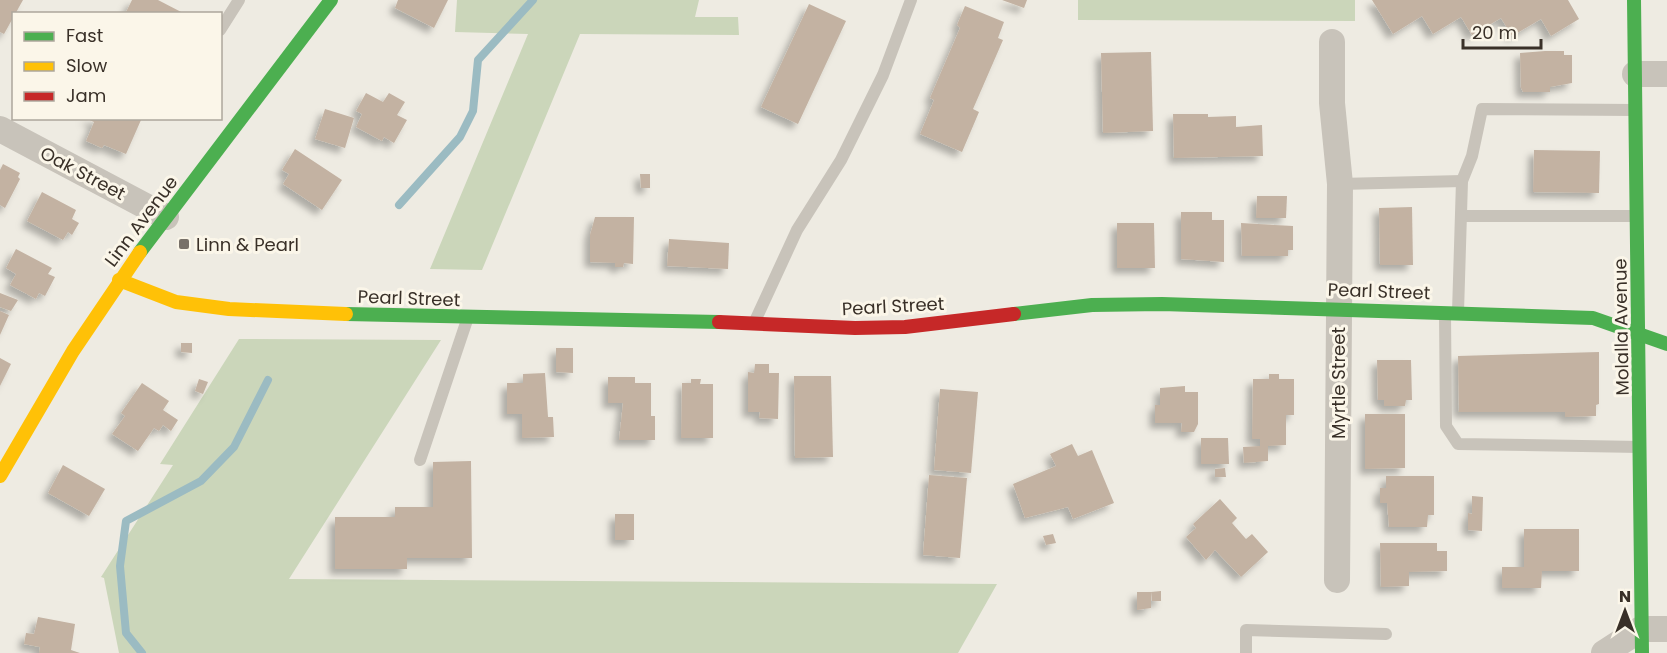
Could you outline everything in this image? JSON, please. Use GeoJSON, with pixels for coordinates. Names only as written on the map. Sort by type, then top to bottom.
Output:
{"type":"FeatureCollection","features":[{"type":"Feature","properties":{"kind":"street","name":"Linn Avenue"},"geometry":{"type":"LineString","coordinates":[[0,476],[50,387],[119,280],[331,0]]}},
{"type":"Feature","properties":{"kind":"street","name":"Molalla Avenue"},"geometry":{"type":"LineString","coordinates":[[1634,0],[1640,334],[1641,641]]}},
{"type":"Feature","properties":{"kind":"street","name":"Myrtle Street"},"geometry":{"type":"LineString","coordinates":[[1332,42],[1332,103],[1340,184],[1337,580]]}},
{"type":"Feature","properties":{"kind":"street"},"geometry":{"type":"LineString","coordinates":[[1635,74],[1667,74]]}},
{"type":"Feature","properties":{"kind":"street","name":"Oak Street"},"geometry":{"type":"LineString","coordinates":[[0,129],[166,217]]}},
{"type":"Feature","properties":{"kind":"street","name":"Pearl Street"},"geometry":{"type":"LineString","coordinates":[[119,280],[158,296],[194,306],[467,318],[755,322],[879,328],[1092,305],[1339,308],[1593,318],[1667,344]]}},
{"type":"Feature","properties":{"kind":"street"},"geometry":{"type":"LineString","coordinates":[[1604,653],[1641,641],[1667,629]]}},
{"type":"Feature","properties":{"kind":"lane"},"geometry":{"type":"LineString","coordinates":[[222,27],[239,0]]}},
{"type":"Feature","properties":{"kind":"lane"},"geometry":{"type":"LineString","coordinates":[[755,322],[797,230],[841,160],[883,75],[911,0]]}},
{"type":"Feature","properties":{"kind":"lane"},"geometry":{"type":"LineString","coordinates":[[1636,110],[1482,109],[1472,156],[1462,181],[1461,216],[1451,312],[1446,426],[1458,444],[1641,447]]}},
{"type":"Feature","properties":{"kind":"lane"},"geometry":{"type":"LineString","coordinates":[[1340,184],[1462,181]]}},
{"type":"Feature","properties":{"kind":"lane"},"geometry":{"type":"LineString","coordinates":[[1461,216],[1637,216]]}},
{"type":"Feature","properties":{"kind":"lane"},"geometry":{"type":"LineString","coordinates":[[420,460],[467,318]]}},
{"type":"Feature","properties":{"kind":"lane"},"geometry":{"type":"LineString","coordinates":[[1246,653],[1246,630],[1386,634]]}},
{"type":"Feature","properties":{"kind":"green space"},"geometry":{"type":"Polygon","coordinates":[[[457,0],[699,0],[695,17],[738,17],[739,35],[580,34],[482,270],[430,269],[528,34],[455,32],[457,0]]]}},
{"type":"Feature","properties":{"kind":"green space"},"geometry":{"type":"Polygon","coordinates":[[[1078,0],[1355,0],[1355,21],[1078,20],[1078,0]]]}},
{"type":"Feature","properties":{"kind":"green space"},"geometry":{"type":"Polygon","coordinates":[[[239,339],[441,340],[289,579],[997,584],[958,653],[119,653],[104,578],[101,577],[173,465],[160,464],[239,339]]]}},
{"type":"Feature","properties":{"kind":"building"},"geometry":{"type":"Polygon","coordinates":[[[0,0],[23,0],[16,12],[12,12],[12,20],[4,34],[0,32],[0,0]]]}},
{"type":"Feature","properties":{"kind":"building"},"geometry":{"type":"Polygon","coordinates":[[[132,0],[158,0],[181,12],[126,12],[132,0]]]}},
{"type":"Feature","properties":{"kind":"building"},"geometry":{"type":"Polygon","coordinates":[[[398,0],[448,0],[434,28],[395,8],[398,0]]]}},
{"type":"Feature","properties":{"kind":"building"},"geometry":{"type":"Polygon","coordinates":[[[1002,0],[1027,0],[1024,8],[1002,0]]]}},
{"type":"Feature","properties":{"kind":"building"},"geometry":{"type":"Polygon","coordinates":[[[1372,0],[1568,0],[1579,19],[1551,36],[1541,19],[1512,36],[1501,18],[1472,35],[1461,17],[1433,34],[1422,16],[1393,34],[1372,0]]]}},
{"type":"Feature","properties":{"kind":"building"},"geometry":{"type":"Polygon","coordinates":[[[809,4],[846,21],[798,124],[761,107],[809,4]]]}},
{"type":"Feature","properties":{"kind":"building"},"geometry":{"type":"Polygon","coordinates":[[[965,6],[1004,22],[998,38],[1003,40],[973,109],[979,112],[962,152],[920,134],[934,100],[930,98],[960,28],[957,25],[965,6]]]}},
{"type":"Feature","properties":{"kind":"building"},"geometry":{"type":"Polygon","coordinates":[[[1564,51],[1564,55],[1572,55],[1572,83],[1550,87],[1550,92],[1523,92],[1520,53],[1564,51]]]}},
{"type":"Feature","properties":{"kind":"building"},"geometry":{"type":"Polygon","coordinates":[[[1151,52],[1153,131],[1103,133],[1101,53],[1151,52]]]}},
{"type":"Feature","properties":{"kind":"building"},"geometry":{"type":"Polygon","coordinates":[[[366,93],[383,102],[389,93],[405,102],[397,115],[407,120],[394,143],[384,137],[382,141],[356,127],[362,114],[356,111],[366,93]]]}},
{"type":"Feature","properties":{"kind":"building"},"geometry":{"type":"Polygon","coordinates":[[[325,109],[354,118],[345,148],[315,139],[325,109]]]}},
{"type":"Feature","properties":{"kind":"building"},"geometry":{"type":"Polygon","coordinates":[[[1173,114],[1208,114],[1208,117],[1236,116],[1236,127],[1262,125],[1263,156],[1174,158],[1173,114]]]}},
{"type":"Feature","properties":{"kind":"building"},"geometry":{"type":"Polygon","coordinates":[[[90,120],[141,120],[126,154],[86,141],[94,122],[90,120]]]}},
{"type":"Feature","properties":{"kind":"building"},"geometry":{"type":"Polygon","coordinates":[[[295,149],[342,180],[322,210],[283,184],[289,174],[282,170],[295,149]]]}},
{"type":"Feature","properties":{"kind":"building"},"geometry":{"type":"Polygon","coordinates":[[[1534,150],[1600,151],[1599,193],[1533,192],[1534,150]]]}},
{"type":"Feature","properties":{"kind":"building"},"geometry":{"type":"Polygon","coordinates":[[[3,164],[20,173],[18,177],[20,179],[5,208],[0,205],[0,170],[3,164]]]}},
{"type":"Feature","properties":{"kind":"building"},"geometry":{"type":"Polygon","coordinates":[[[640,174],[650,174],[650,188],[641,188],[640,174]]]}},
{"type":"Feature","properties":{"kind":"building"},"geometry":{"type":"Polygon","coordinates":[[[42,192],[76,210],[72,219],[79,223],[72,235],[68,232],[63,240],[27,221],[42,192]]]}},
{"type":"Feature","properties":{"kind":"building"},"geometry":{"type":"Polygon","coordinates":[[[1257,196],[1287,196],[1286,218],[1256,218],[1257,196]]]}},
{"type":"Feature","properties":{"kind":"building"},"geometry":{"type":"Polygon","coordinates":[[[1412,207],[1413,265],[1380,265],[1379,208],[1412,207]]]}},
{"type":"Feature","properties":{"kind":"building"},"geometry":{"type":"Polygon","coordinates":[[[1181,212],[1212,212],[1212,220],[1224,220],[1224,262],[1181,259],[1181,212]]]}},
{"type":"Feature","properties":{"kind":"building"},"geometry":{"type":"Polygon","coordinates":[[[595,217],[634,217],[633,264],[624,263],[623,267],[615,267],[615,263],[590,262],[590,235],[595,217]]]}},
{"type":"Feature","properties":{"kind":"building"},"geometry":{"type":"Polygon","coordinates":[[[1117,223],[1154,223],[1155,268],[1117,268],[1117,223]]]}},
{"type":"Feature","properties":{"kind":"building"},"geometry":{"type":"Polygon","coordinates":[[[1241,223],[1293,226],[1293,250],[1288,250],[1288,256],[1242,256],[1241,223]]]}},
{"type":"Feature","properties":{"kind":"building"},"geometry":{"type":"Polygon","coordinates":[[[669,239],[729,243],[728,269],[667,266],[669,239]]]}},
{"type":"Feature","properties":{"kind":"building"},"geometry":{"type":"Polygon","coordinates":[[[16,249],[52,268],[48,274],[55,277],[45,296],[39,293],[36,299],[10,285],[16,274],[6,268],[16,249]]]}},
{"type":"Feature","properties":{"kind":"building"},"geometry":{"type":"Polygon","coordinates":[[[0,293],[18,300],[11,311],[0,307],[0,293]]]}},
{"type":"Feature","properties":{"kind":"building"},"geometry":{"type":"Polygon","coordinates":[[[0,311],[9,315],[0,335],[0,311]]]}},
{"type":"Feature","properties":{"kind":"building"},"geometry":{"type":"Polygon","coordinates":[[[181,343],[192,343],[192,353],[181,352],[181,343]]]}},
{"type":"Feature","properties":{"kind":"building"},"geometry":{"type":"Polygon","coordinates":[[[556,348],[573,348],[573,373],[556,372],[556,348]]]}},
{"type":"Feature","properties":{"kind":"building"},"geometry":{"type":"Polygon","coordinates":[[[1599,352],[1599,404],[1596,405],[1596,416],[1565,417],[1565,412],[1459,412],[1458,356],[1599,352]]]}},
{"type":"Feature","properties":{"kind":"building"},"geometry":{"type":"Polygon","coordinates":[[[0,358],[11,364],[0,386],[0,358]]]}},
{"type":"Feature","properties":{"kind":"building"},"geometry":{"type":"Polygon","coordinates":[[[1377,360],[1411,360],[1412,400],[1406,400],[1405,406],[1384,406],[1384,400],[1378,400],[1377,360]]]}},
{"type":"Feature","properties":{"kind":"building"},"geometry":{"type":"Polygon","coordinates":[[[755,364],[769,364],[769,373],[779,373],[778,419],[759,418],[760,412],[748,412],[748,372],[754,373],[755,364]]]}},
{"type":"Feature","properties":{"kind":"building"},"geometry":{"type":"Polygon","coordinates":[[[545,373],[548,417],[553,417],[554,437],[522,438],[522,414],[507,414],[507,383],[523,383],[523,374],[545,373]]]}},
{"type":"Feature","properties":{"kind":"building"},"geometry":{"type":"Polygon","coordinates":[[[1269,374],[1279,374],[1279,379],[1294,379],[1294,415],[1286,415],[1286,445],[1268,446],[1268,461],[1244,463],[1243,447],[1260,446],[1260,439],[1252,439],[1253,379],[1269,379],[1269,374]]]}},
{"type":"Feature","properties":{"kind":"building"},"geometry":{"type":"Polygon","coordinates":[[[794,376],[831,376],[833,457],[795,458],[794,376]]]}},
{"type":"Feature","properties":{"kind":"building"},"geometry":{"type":"Polygon","coordinates":[[[608,377],[635,377],[635,383],[651,383],[651,416],[655,416],[655,440],[619,440],[623,403],[608,403],[608,377]]]}},
{"type":"Feature","properties":{"kind":"building"},"geometry":{"type":"Polygon","coordinates":[[[199,379],[208,382],[203,394],[195,391],[199,379]]]}},
{"type":"Feature","properties":{"kind":"building"},"geometry":{"type":"Polygon","coordinates":[[[691,379],[701,379],[700,384],[713,384],[713,438],[681,438],[682,383],[691,383],[691,379]]]}},
{"type":"Feature","properties":{"kind":"building"},"geometry":{"type":"Polygon","coordinates":[[[142,383],[169,401],[163,410],[178,420],[171,431],[163,425],[159,431],[154,428],[138,451],[112,434],[125,416],[121,413],[142,383]]]}},
{"type":"Feature","properties":{"kind":"building"},"geometry":{"type":"Polygon","coordinates":[[[1185,386],[1185,392],[1198,392],[1198,424],[1194,432],[1181,432],[1182,423],[1155,423],[1155,405],[1160,405],[1160,388],[1185,386]]]}},
{"type":"Feature","properties":{"kind":"building"},"geometry":{"type":"Polygon","coordinates":[[[940,389],[978,392],[971,473],[934,470],[940,389]]]}},
{"type":"Feature","properties":{"kind":"building"},"geometry":{"type":"Polygon","coordinates":[[[1365,414],[1405,414],[1405,468],[1365,469],[1365,414]]]}},
{"type":"Feature","properties":{"kind":"building"},"geometry":{"type":"Polygon","coordinates":[[[1201,438],[1228,438],[1229,464],[1201,464],[1201,438]]]}},
{"type":"Feature","properties":{"kind":"building"},"geometry":{"type":"Polygon","coordinates":[[[1072,444],[1078,456],[1092,450],[1114,503],[1073,519],[1068,507],[1025,518],[1013,484],[1056,466],[1050,454],[1072,444]]]}},
{"type":"Feature","properties":{"kind":"building"},"geometry":{"type":"Polygon","coordinates":[[[471,461],[472,558],[407,558],[407,569],[335,569],[335,517],[395,517],[395,507],[433,507],[433,462],[471,461]]]}},
{"type":"Feature","properties":{"kind":"building"},"geometry":{"type":"Polygon","coordinates":[[[63,465],[105,489],[89,516],[48,493],[63,465]]]}},
{"type":"Feature","properties":{"kind":"building"},"geometry":{"type":"Polygon","coordinates":[[[1225,468],[1226,477],[1215,477],[1215,469],[1225,468]]]}},
{"type":"Feature","properties":{"kind":"building"},"geometry":{"type":"Polygon","coordinates":[[[929,475],[967,478],[960,558],[923,555],[929,475]]]}},
{"type":"Feature","properties":{"kind":"building"},"geometry":{"type":"Polygon","coordinates":[[[1386,476],[1434,476],[1434,515],[1428,515],[1427,527],[1389,527],[1387,503],[1380,503],[1380,488],[1386,488],[1386,476]]]}},
{"type":"Feature","properties":{"kind":"building"},"geometry":{"type":"Polygon","coordinates":[[[1472,496],[1483,497],[1482,531],[1468,530],[1468,513],[1472,514],[1472,496]]]}},
{"type":"Feature","properties":{"kind":"building"},"geometry":{"type":"Polygon","coordinates":[[[1220,499],[1237,518],[1232,523],[1246,539],[1252,534],[1268,552],[1241,577],[1215,550],[1206,560],[1186,537],[1196,528],[1193,524],[1220,499]]]}},
{"type":"Feature","properties":{"kind":"building"},"geometry":{"type":"Polygon","coordinates":[[[615,514],[634,514],[634,540],[615,540],[615,514]]]}},
{"type":"Feature","properties":{"kind":"building"},"geometry":{"type":"Polygon","coordinates":[[[1524,529],[1579,529],[1579,571],[1542,571],[1541,588],[1502,588],[1502,567],[1524,567],[1524,529]]]}},
{"type":"Feature","properties":{"kind":"building"},"geometry":{"type":"Polygon","coordinates":[[[1053,534],[1056,543],[1046,545],[1043,536],[1053,534]]]}},
{"type":"Feature","properties":{"kind":"building"},"geometry":{"type":"Polygon","coordinates":[[[1380,543],[1437,543],[1437,551],[1447,551],[1447,571],[1409,572],[1409,586],[1381,587],[1380,543]]]}},
{"type":"Feature","properties":{"kind":"building"},"geometry":{"type":"Polygon","coordinates":[[[1161,591],[1161,601],[1152,601],[1151,592],[1161,591]]]}},
{"type":"Feature","properties":{"kind":"building"},"geometry":{"type":"Polygon","coordinates":[[[1137,592],[1151,592],[1151,608],[1137,610],[1137,592]]]}},
{"type":"Feature","properties":{"kind":"building"},"geometry":{"type":"Polygon","coordinates":[[[38,617],[75,624],[71,650],[80,653],[39,653],[40,647],[24,644],[26,633],[34,634],[38,617]]]}},
{"type":"Feature","properties":{"kind":"waterway"},"geometry":{"type":"LineString","coordinates":[[399,205],[460,137],[473,111],[478,60],[533,0]]}},
{"type":"Feature","properties":{"kind":"waterway"},"geometry":{"type":"LineString","coordinates":[[142,653],[126,633],[120,566],[126,521],[201,481],[234,447],[268,380]]}},
{"type":"Feature","properties":{"kind":"traffic: fast"},"geometry":{"type":"LineString","coordinates":[[140,252],[331,0]]}},
{"type":"Feature","properties":{"kind":"traffic: fast"},"geometry":{"type":"LineString","coordinates":[[1634,0],[1642,653]]}},
{"type":"Feature","properties":{"kind":"traffic: fast"},"geometry":{"type":"LineString","coordinates":[[1014,314],[1092,305],[1162,304],[1593,318],[1667,344]]}},
{"type":"Feature","properties":{"kind":"traffic: fast"},"geometry":{"type":"LineString","coordinates":[[346,314],[719,322]]}},
{"type":"Feature","properties":{"kind":"traffic: slow"},"geometry":{"type":"LineString","coordinates":[[0,476],[73,351],[140,252]]}},
{"type":"Feature","properties":{"kind":"traffic: slow"},"geometry":{"type":"LineString","coordinates":[[119,280],[176,302],[229,309],[346,314]]}},
{"type":"Feature","properties":{"kind":"traffic: jam"},"geometry":{"type":"LineString","coordinates":[[719,322],[855,328],[905,327],[1014,314]]}},
{"type":"Feature","properties":{"kind":"place","name":"Linn & Pearl"},"geometry":{"type":"Point","coordinates":[184,244]}}]}
